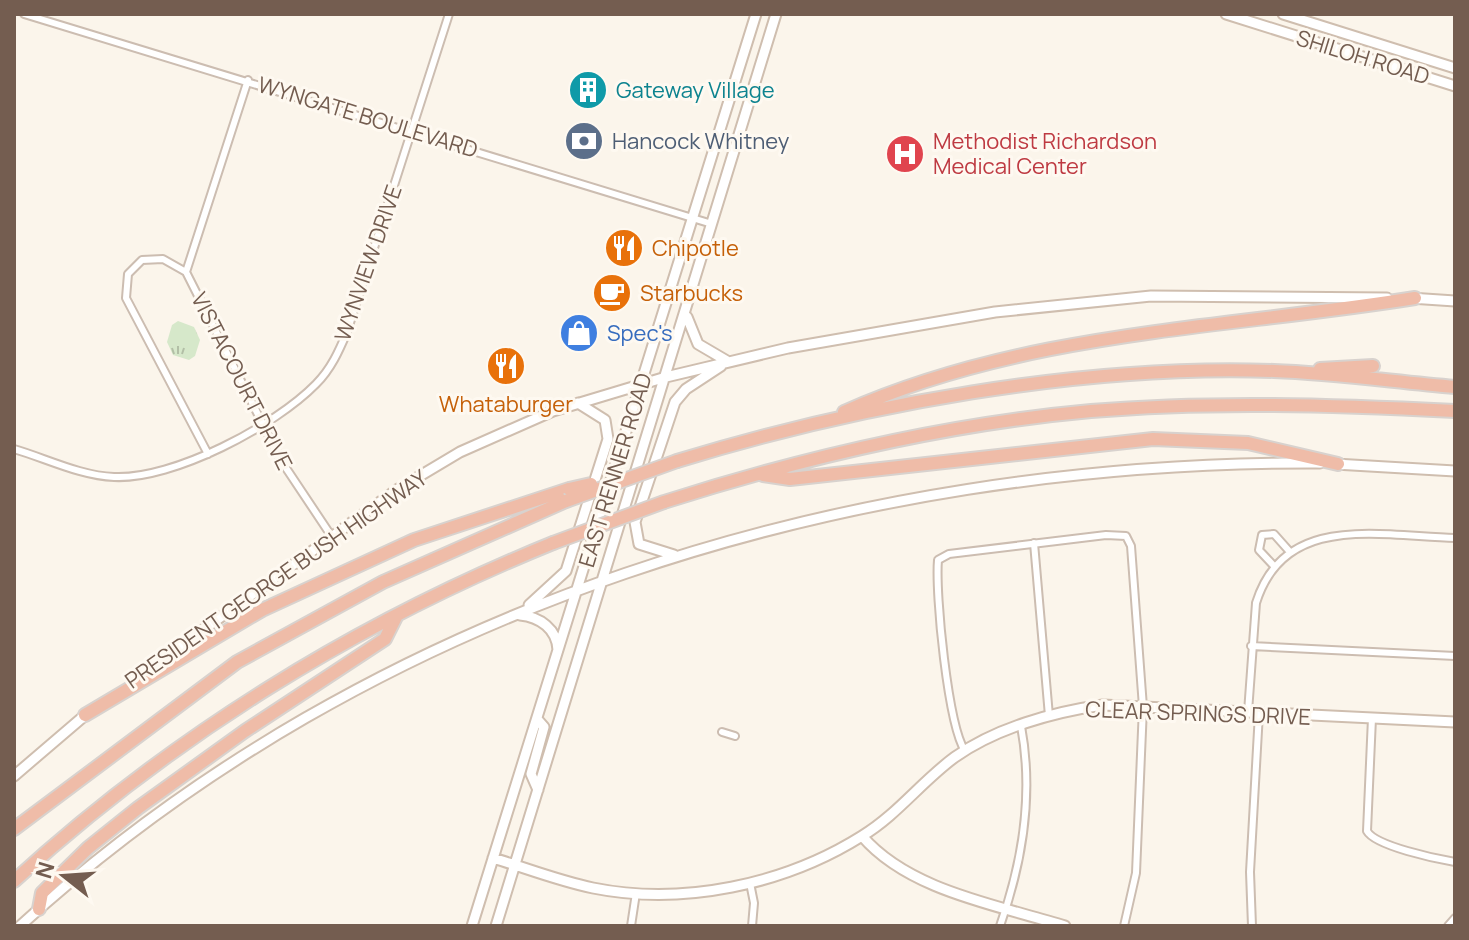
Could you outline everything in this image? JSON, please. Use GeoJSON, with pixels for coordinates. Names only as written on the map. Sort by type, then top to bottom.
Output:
{"type":"FeatureCollection","features":[{"type":"Feature","properties":{"kind":"highway"},"geometry":{"type":"LineString","coordinates":[[825,421],[905,385],[1059,345],[1415,298]]}},
{"type":"Feature","properties":{"kind":"highway"},"geometry":{"type":"LineString","coordinates":[[85,715],[262,610],[414,540],[770,433],[1038,383],[1373,366]]}},
{"type":"Feature","properties":{"kind":"highway"},"geometry":{"type":"LineString","coordinates":[[1274,371],[1455,387]]}},
{"type":"Feature","properties":{"kind":"highway"},"geometry":{"type":"LineString","coordinates":[[14,881],[101,807],[194,737],[280,681],[397,615],[553,543],[664,502],[756,474],[918,437],[1091,411],[1257,405],[1455,411]]}},
{"type":"Feature","properties":{"kind":"highway"},"geometry":{"type":"LineString","coordinates":[[756,474],[790,479],[1153,439],[1248,443],[1338,464]]}},
{"type":"Feature","properties":{"kind":"highway"},"geometry":{"type":"LineString","coordinates":[[14,829],[237,662],[383,582],[568,495]]}},
{"type":"Feature","properties":{"kind":"highway"},"geometry":{"type":"LineString","coordinates":[[39,909],[42,893],[101,838],[191,768],[385,639],[397,615]]}},
{"type":"Feature","properties":{"kind":"main road"},"geometry":{"type":"LineString","coordinates":[[757,14],[771,31]]}},
{"type":"Feature","properties":{"kind":"main road","name":"EAST RENNER ROAD"},"geometry":{"type":"LineString","coordinates":[[472,926],[757,14]]}},
{"type":"Feature","properties":{"kind":"main road","name":"EAST RENNER ROAD"},"geometry":{"type":"LineString","coordinates":[[496,926],[776,14]]}},
{"type":"Feature","properties":{"kind":"main road","name":"SHILOH ROAD"},"geometry":{"type":"LineString","coordinates":[[1226,14],[1455,86]]}},
{"type":"Feature","properties":{"kind":"main road","name":"SHILOH ROAD"},"geometry":{"type":"LineString","coordinates":[[1283,14],[1455,68]]}},
{"type":"Feature","properties":{"kind":"main road"},"geometry":{"type":"LineString","coordinates":[[741,64],[750,71],[753,89]]}},
{"type":"Feature","properties":{"kind":"main road","name":"PRESIDENT GEORGE BUSH HIGHWAY"},"geometry":{"type":"LineString","coordinates":[[14,776],[85,715],[398,489],[460,452],[504,431],[578,403],[727,361],[894,328],[1057,305],[1236,294],[1455,301]]}},
{"type":"Feature","properties":{"kind":"main road"},"geometry":{"type":"LineString","coordinates":[[687,312],[692,337],[709,354],[727,361]]}},
{"type":"Feature","properties":{"kind":"main road"},"geometry":{"type":"LineString","coordinates":[[677,555],[639,544],[635,522],[675,402],[686,389],[727,361]]}},
{"type":"Feature","properties":{"kind":"main road"},"geometry":{"type":"LineString","coordinates":[[517,615],[566,571],[608,439],[605,420],[578,403]]}},
{"type":"Feature","properties":{"kind":"main road"},"geometry":{"type":"LineString","coordinates":[[20,926],[96,860],[249,751],[389,671],[605,578],[677,555],[772,529],[1000,482],[1206,464],[1338,464],[1455,471]]}},
{"type":"Feature","properties":{"kind":"main road"},"geometry":{"type":"LineString","coordinates":[[517,615],[530,616],[551,630],[557,641],[558,653]]}},
{"type":"Feature","properties":{"kind":"main road","name":"CLEAR SPRINGS DRIVE"},"geometry":{"type":"LineString","coordinates":[[493,858],[590,887],[636,893],[692,894],[750,883],[807,863],[862,836],[965,751],[1049,716],[1103,705],[1455,722]]}},
{"type":"Feature","properties":{"kind":"main road"},"geometry":{"type":"LineString","coordinates":[[537,719],[544,727],[531,774],[538,790]]}},
{"type":"Feature","properties":{"kind":"main road"},"geometry":{"type":"LineString","coordinates":[[862,836],[883,859],[905,873],[1065,926]]}},
{"type":"Feature","properties":{"kind":"street","name":"WYNGATE BOULEVARD"},"geometry":{"type":"LineString","coordinates":[[14,17],[23,14],[248,80],[712,224]]}},
{"type":"Feature","properties":{"kind":"street","name":"WYNVIEW DRIVE"},"geometry":{"type":"LineString","coordinates":[[14,449],[112,477],[164,471],[208,454],[262,424],[290,407],[317,384],[334,361],[347,332],[449,14]]}},
{"type":"Feature","properties":{"kind":"street","name":"VISTACOURT DRIVE"},"geometry":{"type":"LineString","coordinates":[[248,80],[186,272],[282,462],[332,537]]}},
{"type":"Feature","properties":{"kind":"street"},"geometry":{"type":"LineString","coordinates":[[186,272],[163,259],[142,260],[128,274],[126,298],[208,454]]}},
{"type":"Feature","properties":{"kind":"street"},"geometry":{"type":"LineString","coordinates":[[1274,566],[1259,550],[1262,535],[1274,534],[1290,552]]}},
{"type":"Feature","properties":{"kind":"street"},"geometry":{"type":"LineString","coordinates":[[1248,712],[1256,603],[1261,585],[1274,566],[1290,552],[1313,539],[1340,534],[1455,538]]}},
{"type":"Feature","properties":{"kind":"street"},"geometry":{"type":"LineString","coordinates":[[965,751],[958,740],[950,706],[938,560],[949,554],[1034,543],[1126,536],[1131,546],[1143,707],[1136,865],[1124,926]]}},
{"type":"Feature","properties":{"kind":"street"},"geometry":{"type":"LineString","coordinates":[[1034,543],[1049,716]]}},
{"type":"Feature","properties":{"kind":"street"},"geometry":{"type":"LineString","coordinates":[[1251,646],[1455,656]]}},
{"type":"Feature","properties":{"kind":"street"},"geometry":{"type":"LineString","coordinates":[[1252,926],[1250,872],[1259,713]]}},
{"type":"Feature","properties":{"kind":"street"},"geometry":{"type":"LineString","coordinates":[[1372,718],[1367,831],[1370,838],[1455,862]]}},
{"type":"Feature","properties":{"kind":"street"},"geometry":{"type":"LineString","coordinates":[[1000,926],[1024,836],[1028,779],[1021,726]]}},
{"type":"Feature","properties":{"kind":"street"},"geometry":{"type":"LineString","coordinates":[[722,732],[735,736]]}},
{"type":"Feature","properties":{"kind":"street"},"geometry":{"type":"LineString","coordinates":[[750,883],[754,903],[752,926]]}},
{"type":"Feature","properties":{"kind":"street"},"geometry":{"type":"LineString","coordinates":[[631,926],[636,893]]}},
{"type":"Feature","properties":{"kind":"street"},"geometry":{"type":"LineString","coordinates":[[1448,926],[1455,918]]}},
{"type":"Feature","properties":{"kind":"green space"},"geometry":{"type":"Polygon","coordinates":[[[178,321],[194,327],[200,340],[195,356],[189,360],[173,355],[167,342],[172,325],[178,321]]]}},
{"type":"Feature","properties":{"kind":"place","name":"Gateway Village"},"geometry":{"type":"Point","coordinates":[588,90]}},
{"type":"Feature","properties":{"kind":"place","name":"Hancock Whitney"},"geometry":{"type":"Point","coordinates":[584,141]}},
{"type":"Feature","properties":{"kind":"place","name":"Methodist Richardson Medical Center"},"geometry":{"type":"Point","coordinates":[905,154]}},
{"type":"Feature","properties":{"kind":"place","name":"Chipotle"},"geometry":{"type":"Point","coordinates":[624,248]}},
{"type":"Feature","properties":{"kind":"place","name":"Starbucks"},"geometry":{"type":"Point","coordinates":[612,293]}},
{"type":"Feature","properties":{"kind":"place","name":"Spec's"},"geometry":{"type":"Point","coordinates":[579,333]}},
{"type":"Feature","properties":{"kind":"place","name":"Whataburger"},"geometry":{"type":"Point","coordinates":[506,366]}}]}
